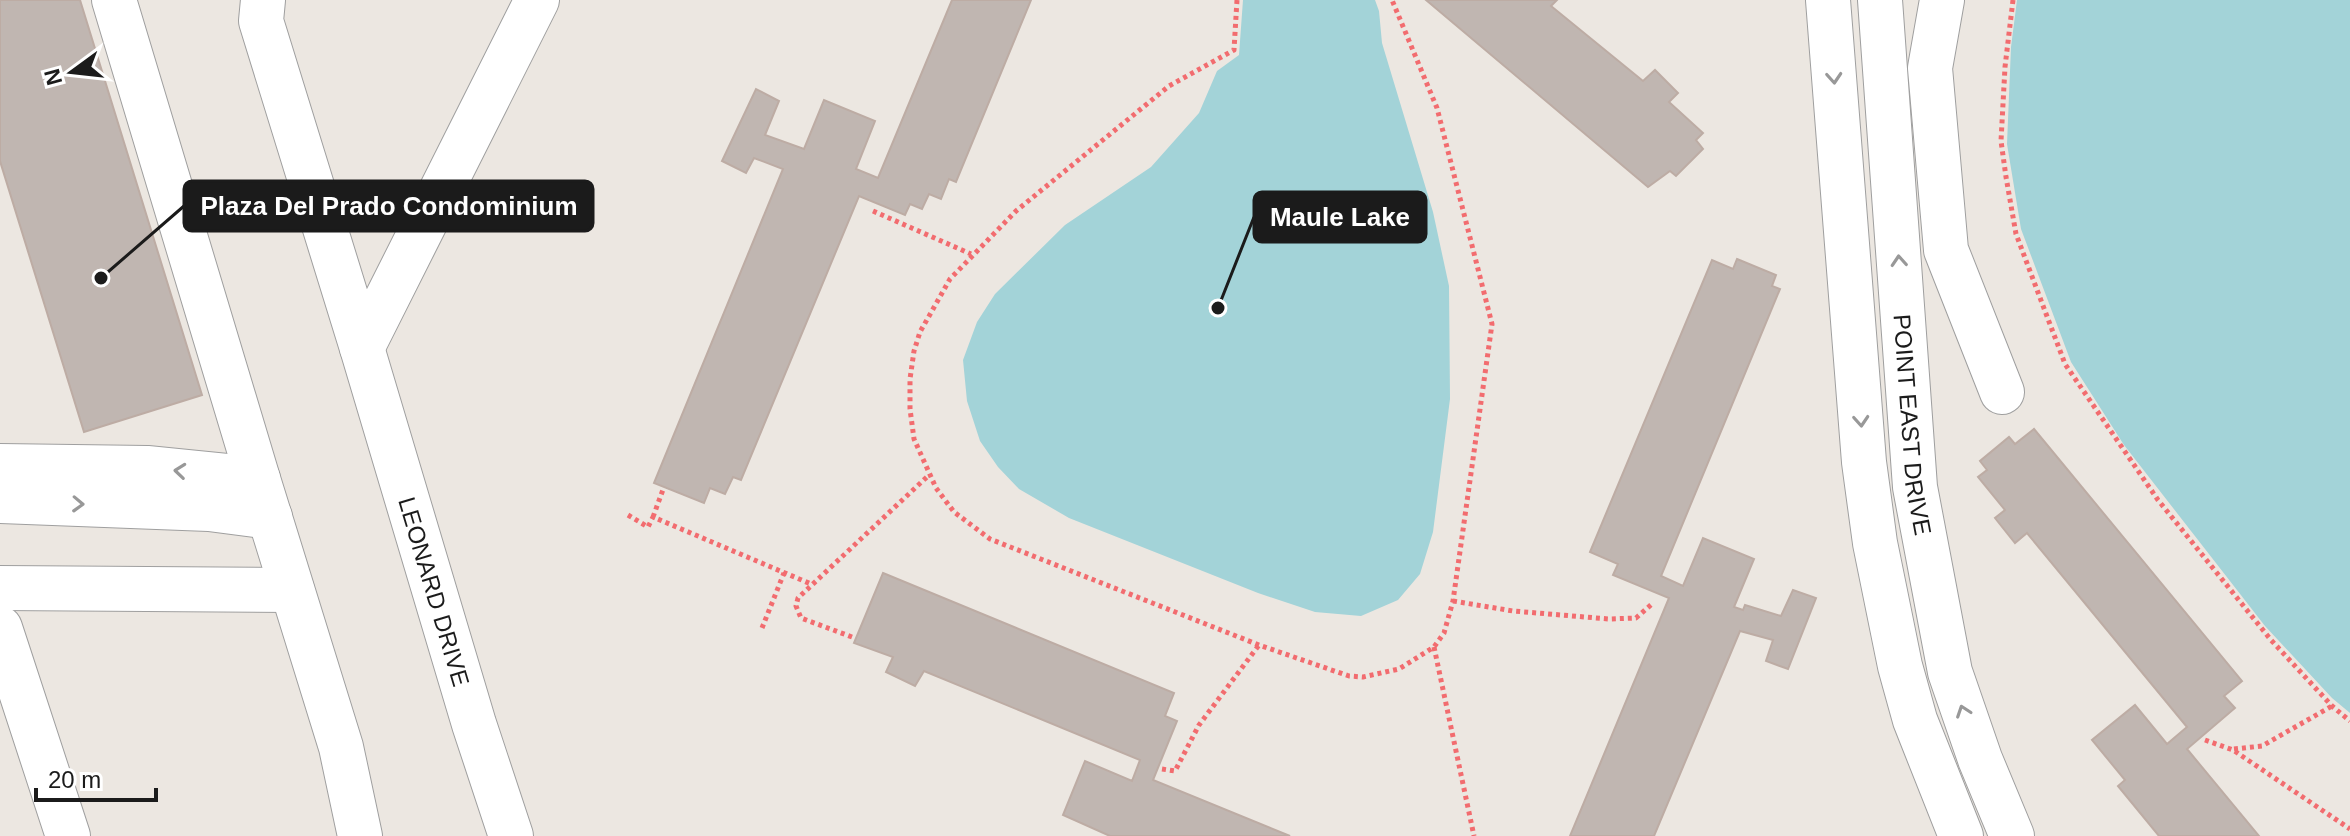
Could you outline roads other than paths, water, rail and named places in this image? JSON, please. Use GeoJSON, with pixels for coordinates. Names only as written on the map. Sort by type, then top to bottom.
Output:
{"type":"FeatureCollection","features":[{"type":"Feature","properties":{"kind":"street"},"geometry":{"type":"LineString","coordinates":[[114,0],[341,747],[361,834]]}},
{"type":"Feature","properties":{"kind":"street","name":"LEONARD DRIVE"},"geometry":{"type":"LineString","coordinates":[[263,0],[261,21],[474,724],[511,836]]}},
{"type":"Feature","properties":{"kind":"street"},"geometry":{"type":"LineString","coordinates":[[362,348],[537,0]]}},
{"type":"Feature","properties":{"kind":"street"},"geometry":{"type":"LineString","coordinates":[[1942,0],[1930,68],[1946,250],[2002,392]]}},
{"type":"Feature","properties":{"kind":"street"},"geometry":{"type":"LineString","coordinates":[[1828,4],[1880,2]]}},
{"type":"Feature","properties":{"kind":"street","name":"POINT EAST DRIVE"},"geometry":{"type":"LineString","coordinates":[[1880,2],[1915,487],[1950,672],[1980,759],[2012,836]]}},
{"type":"Feature","properties":{"kind":"street","name":"POINT EAST DRIVE"},"geometry":{"type":"LineString","coordinates":[[1828,4],[1864,462],[1880,569],[1900,666],[1915,720],[1961,836]]}},
{"type":"Feature","properties":{"kind":"street"},"geometry":{"type":"LineString","coordinates":[[1887,93],[1930,68]]}},
{"type":"Feature","properties":{"kind":"street"},"geometry":{"type":"LineString","coordinates":[[1857,360],[1906,356]]}},
{"type":"Feature","properties":{"kind":"street"},"geometry":{"type":"LineString","coordinates":[[0,466],[147,468],[264,498]]}},
{"type":"Feature","properties":{"kind":"street"},"geometry":{"type":"LineString","coordinates":[[0,501],[209,509],[264,498]]}},
{"type":"Feature","properties":{"kind":"street"},"geometry":{"type":"LineString","coordinates":[[0,588],[292,590]]}},
{"type":"Feature","properties":{"kind":"street"},"geometry":{"type":"LineString","coordinates":[[0,628],[68,836]]}},
{"type":"Feature","properties":{"kind":"street"},"geometry":{"type":"LineString","coordinates":[[1937,778],[1980,759]]}},
{"type":"Feature","properties":{"kind":"water"},"geometry":{"type":"Polygon","coordinates":[[[1243,0],[1375,0],[1382,43],[1433,212],[1449,286],[1450,399],[1433,532],[1420,574],[1398,600],[1361,616],[1315,612],[1258,593],[1069,518],[1019,489],[998,467],[980,441],[967,401],[963,360],[977,322],[995,294],[1065,225],[1151,167],[1199,113],[1217,71],[1239,55],[1243,0]]]}},
{"type":"Feature","properties":{"kind":"water"},"geometry":{"type":"Polygon","coordinates":[[[2017,0],[2350,0],[2350,713],[2265,626],[2124,445],[2071,362],[2021,229],[2007,144],[2011,47],[2017,0]]]}},
{"type":"Feature","properties":{"kind":"place","name":"Plaza Del Prado Condominium"},"geometry":{"type":"Point","coordinates":[101,278]}},
{"type":"Feature","properties":{"kind":"place","name":"Maule Lake"},"geometry":{"type":"Point","coordinates":[1218,308]}}]}
